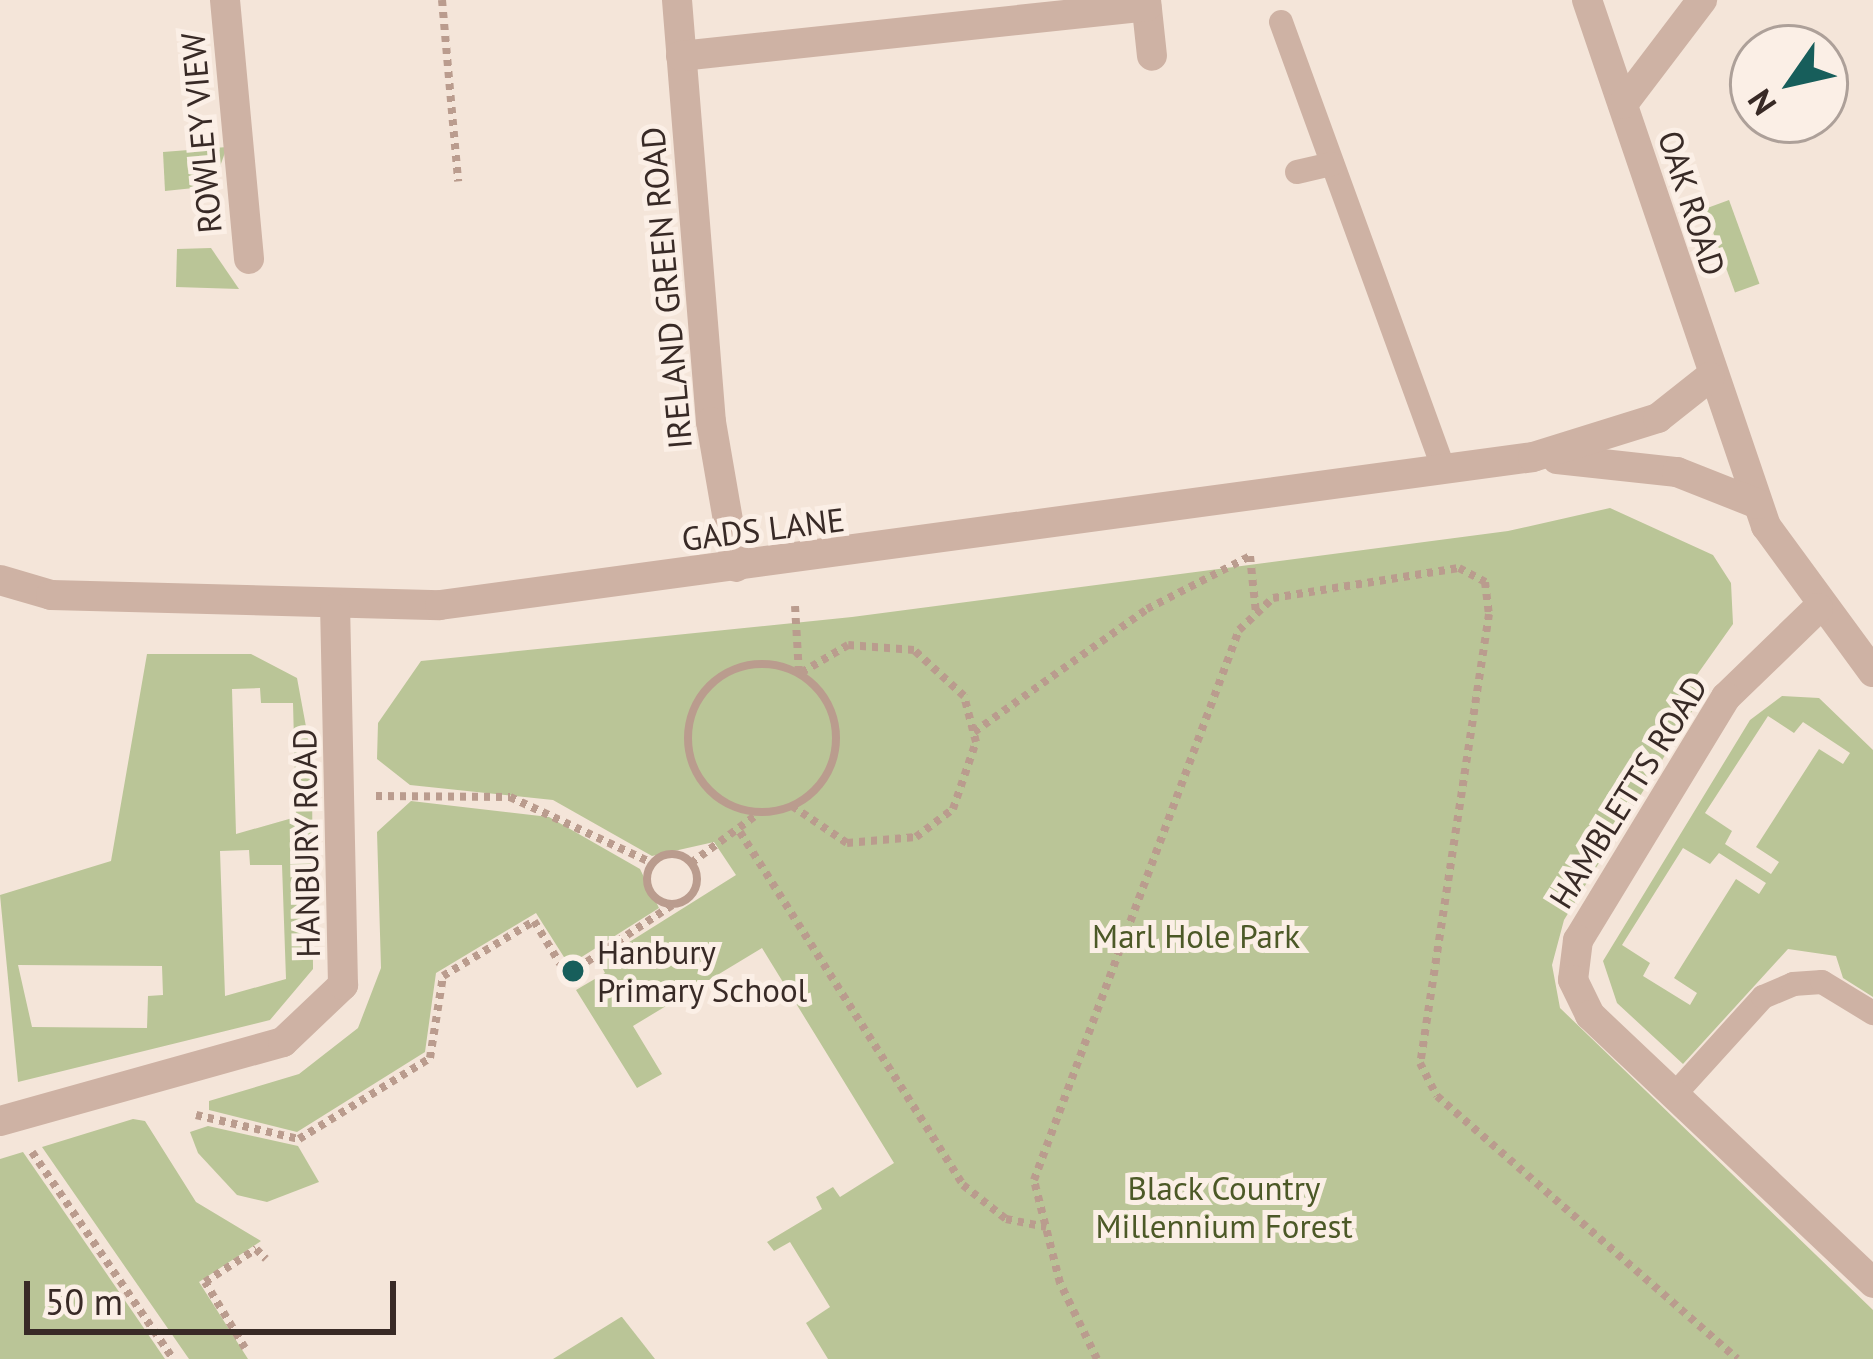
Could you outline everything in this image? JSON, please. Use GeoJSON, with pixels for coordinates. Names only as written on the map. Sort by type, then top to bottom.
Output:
{"type":"FeatureCollection","features":[{"type":"Feature","properties":{"kind":"street","name":"ROWLEY VIEW"},"geometry":{"type":"LineString","coordinates":[[225,0],[249,259]]}},
{"type":"Feature","properties":{"kind":"street","name":"IRELAND GREEN ROAD"},"geometry":{"type":"LineString","coordinates":[[676,0],[711,422],[736,567]]}},
{"type":"Feature","properties":{"kind":"street","name":"OAK ROAD"},"geometry":{"type":"LineString","coordinates":[[1587,0],[1727,428],[1758,503],[1818,608],[1873,672]]}},
{"type":"Feature","properties":{"kind":"street"},"geometry":{"type":"LineString","coordinates":[[1623,104],[1702,0]]}},
{"type":"Feature","properties":{"kind":"street"},"geometry":{"type":"LineString","coordinates":[[681,56],[1146,3],[1152,56]]}},
{"type":"Feature","properties":{"kind":"street","name":"GADS LANE"},"geometry":{"type":"LineString","coordinates":[[0,580],[51,595],[334,609],[736,567],[1533,458],[1658,418],[1710,377]]}},
{"type":"Feature","properties":{"kind":"street","name":"GADS LANE"},"geometry":{"type":"LineString","coordinates":[[1533,458],[1677,472],[1758,503]]}},
{"type":"Feature","properties":{"kind":"street","name":"HAMBLETTS ROAD"},"geometry":{"type":"LineString","coordinates":[[1818,608],[1726,697],[1578,940],[1573,980],[1590,1015],[1873,1282]]}},
{"type":"Feature","properties":{"kind":"street","name":"HANBURY ROAD"},"geometry":{"type":"LineString","coordinates":[[0,1120],[283,1042],[343,985],[334,609]]}},
{"type":"Feature","properties":{"kind":"lane"},"geometry":{"type":"LineString","coordinates":[[1281,22],[1444,470]]}},
{"type":"Feature","properties":{"kind":"lane"},"geometry":{"type":"LineString","coordinates":[[1297,172],[1332,164]]}},
{"type":"Feature","properties":{"kind":"lane"},"geometry":{"type":"LineString","coordinates":[[1675,1094],[1763,997],[1793,984],[1822,982],[1873,1012]]}},
{"type":"Feature","properties":{"kind":"path"},"geometry":{"type":"LineString","coordinates":[[442,0],[458,181]]}},
{"type":"Feature","properties":{"kind":"path"},"geometry":{"type":"LineString","coordinates":[[974,732],[1147,609],[1250,556],[1256,614]]}},
{"type":"Feature","properties":{"kind":"path"},"geometry":{"type":"LineString","coordinates":[[1097,1359],[1046,1227],[1034,1180],[1238,630],[1273,598],[1459,568],[1485,582],[1420,1064],[1437,1096],[1737,1359]]}},
{"type":"Feature","properties":{"kind":"path"},"geometry":{"type":"LineString","coordinates":[[792,806],[847,843],[916,837],[966,788],[974,732],[950,677],[914,650],[848,644],[799,674],[735,669],[692,714],[698,777],[729,805],[760,812],[792,806],[820,785],[836,750],[832,712],[799,674],[795,607]]}},
{"type":"Feature","properties":{"kind":"path"},"geometry":{"type":"LineString","coordinates":[[370,797],[510,797],[652,863],[674,854],[691,863]]}},
{"type":"Feature","properties":{"kind":"path"},"geometry":{"type":"LineString","coordinates":[[691,863],[740,832],[760,812]]}},
{"type":"Feature","properties":{"kind":"path"},"geometry":{"type":"LineString","coordinates":[[740,832],[962,1185],[1006,1219],[1046,1227]]}},
{"type":"Feature","properties":{"kind":"path"},"geometry":{"type":"LineString","coordinates":[[652,863],[652,894],[674,904]]}},
{"type":"Feature","properties":{"kind":"path"},"geometry":{"type":"LineString","coordinates":[[196,1115],[299,1139],[430,1058],[443,976],[534,921],[568,975],[694,891],[691,863]]}},
{"type":"Feature","properties":{"kind":"path"},"geometry":{"type":"LineString","coordinates":[[25,1142],[173,1359]]}},
{"type":"Feature","properties":{"kind":"path"},"geometry":{"type":"LineString","coordinates":[[245,1348],[205,1282],[256,1249],[266,1259]]}},
{"type":"Feature","properties":{"kind":"green space"},"geometry":{"type":"Polygon","coordinates":[[[227,147],[213,186],[165,191],[163,152],[227,147]]]}},
{"type":"Feature","properties":{"kind":"green space"},"geometry":{"type":"Polygon","coordinates":[[[1729,200],[1759,284],[1735,293],[1705,209],[1729,200]]]}},
{"type":"Feature","properties":{"kind":"green space"},"geometry":{"type":"Polygon","coordinates":[[[211,248],[239,289],[176,287],[177,249],[211,248]]]}},
{"type":"Feature","properties":{"kind":"green space","name":"Marl Hole Park"},"geometry":{"type":"Polygon","coordinates":[[[1610,508],[1713,555],[1731,583],[1733,624],[1694,679],[1705,690],[1564,920],[1552,965],[1560,1008],[1873,1310],[1873,1359],[828,1359],[806,1323],[830,1307],[790,1242],[774,1251],[767,1242],[822,1209],[816,1197],[833,1187],[840,1197],[894,1163],[762,948],[633,1026],[662,1074],[637,1088],[576,990],[605,973],[599,961],[736,875],[714,842],[652,856],[553,800],[410,785],[377,759],[378,723],[421,661],[852,617],[1508,531],[1610,508]]]}},
{"type":"Feature","properties":{"kind":"green space"},"geometry":{"type":"Polygon","coordinates":[[[147,654],[251,654],[297,678],[312,759],[313,969],[270,1020],[18,1082],[0,895],[111,861],[147,654]],[[260,688],[232,689],[236,834],[296,817],[293,703],[261,703],[260,688]],[[249,850],[220,851],[225,996],[286,979],[282,865],[250,865],[249,850]],[[18,965],[32,1027],[147,1028],[148,996],[163,995],[162,966],[18,965]]]}},
{"type":"Feature","properties":{"kind":"green space"},"geometry":{"type":"Polygon","coordinates":[[[1782,696],[1819,698],[1873,750],[1873,997],[1843,978],[1836,956],[1788,949],[1683,1064],[1617,1003],[1603,961],[1750,720],[1782,696]],[[1768,716],[1705,813],[1732,831],[1725,844],[1771,874],[1779,862],[1756,847],[1819,749],[1843,764],[1850,753],[1803,722],[1794,733],[1768,716]],[[1683,848],[1622,945],[1650,963],[1643,976],[1690,1005],[1697,993],[1674,978],[1736,879],[1759,894],[1766,883],[1719,853],[1710,864],[1683,848]]]}},
{"type":"Feature","properties":{"kind":"green space"},"geometry":{"type":"Polygon","coordinates":[[[411,801],[549,817],[640,869],[659,908],[569,965],[536,913],[436,973],[425,1052],[297,1132],[209,1110],[209,1101],[299,1074],[358,1028],[381,968],[377,832],[411,801]]]}},
{"type":"Feature","properties":{"kind":"green space"},"geometry":{"type":"Polygon","coordinates":[[[133,1119],[145,1121],[196,1202],[261,1241],[199,1282],[248,1359],[189,1359],[42,1147],[133,1119]]]}},
{"type":"Feature","properties":{"kind":"green space"},"geometry":{"type":"Polygon","coordinates":[[[208,1126],[298,1146],[319,1182],[267,1202],[237,1195],[198,1153],[190,1132],[208,1126]]]}},
{"type":"Feature","properties":{"kind":"green space"},"geometry":{"type":"Polygon","coordinates":[[[23,1152],[165,1359],[0,1359],[0,1159],[23,1152]]]}},
{"type":"Feature","properties":{"kind":"green space"},"geometry":{"type":"Polygon","coordinates":[[[621,1317],[655,1359],[553,1359],[621,1317]]]}},
{"type":"Feature","properties":{"kind":"place","name":"Hanbury Primary School"},"geometry":{"type":"Point","coordinates":[573,971]}},
{"type":"Feature","properties":{"kind":"park label","name":"Black Country Millennium Forest"},"geometry":{"type":"Point","coordinates":[1224,1207]}}]}
